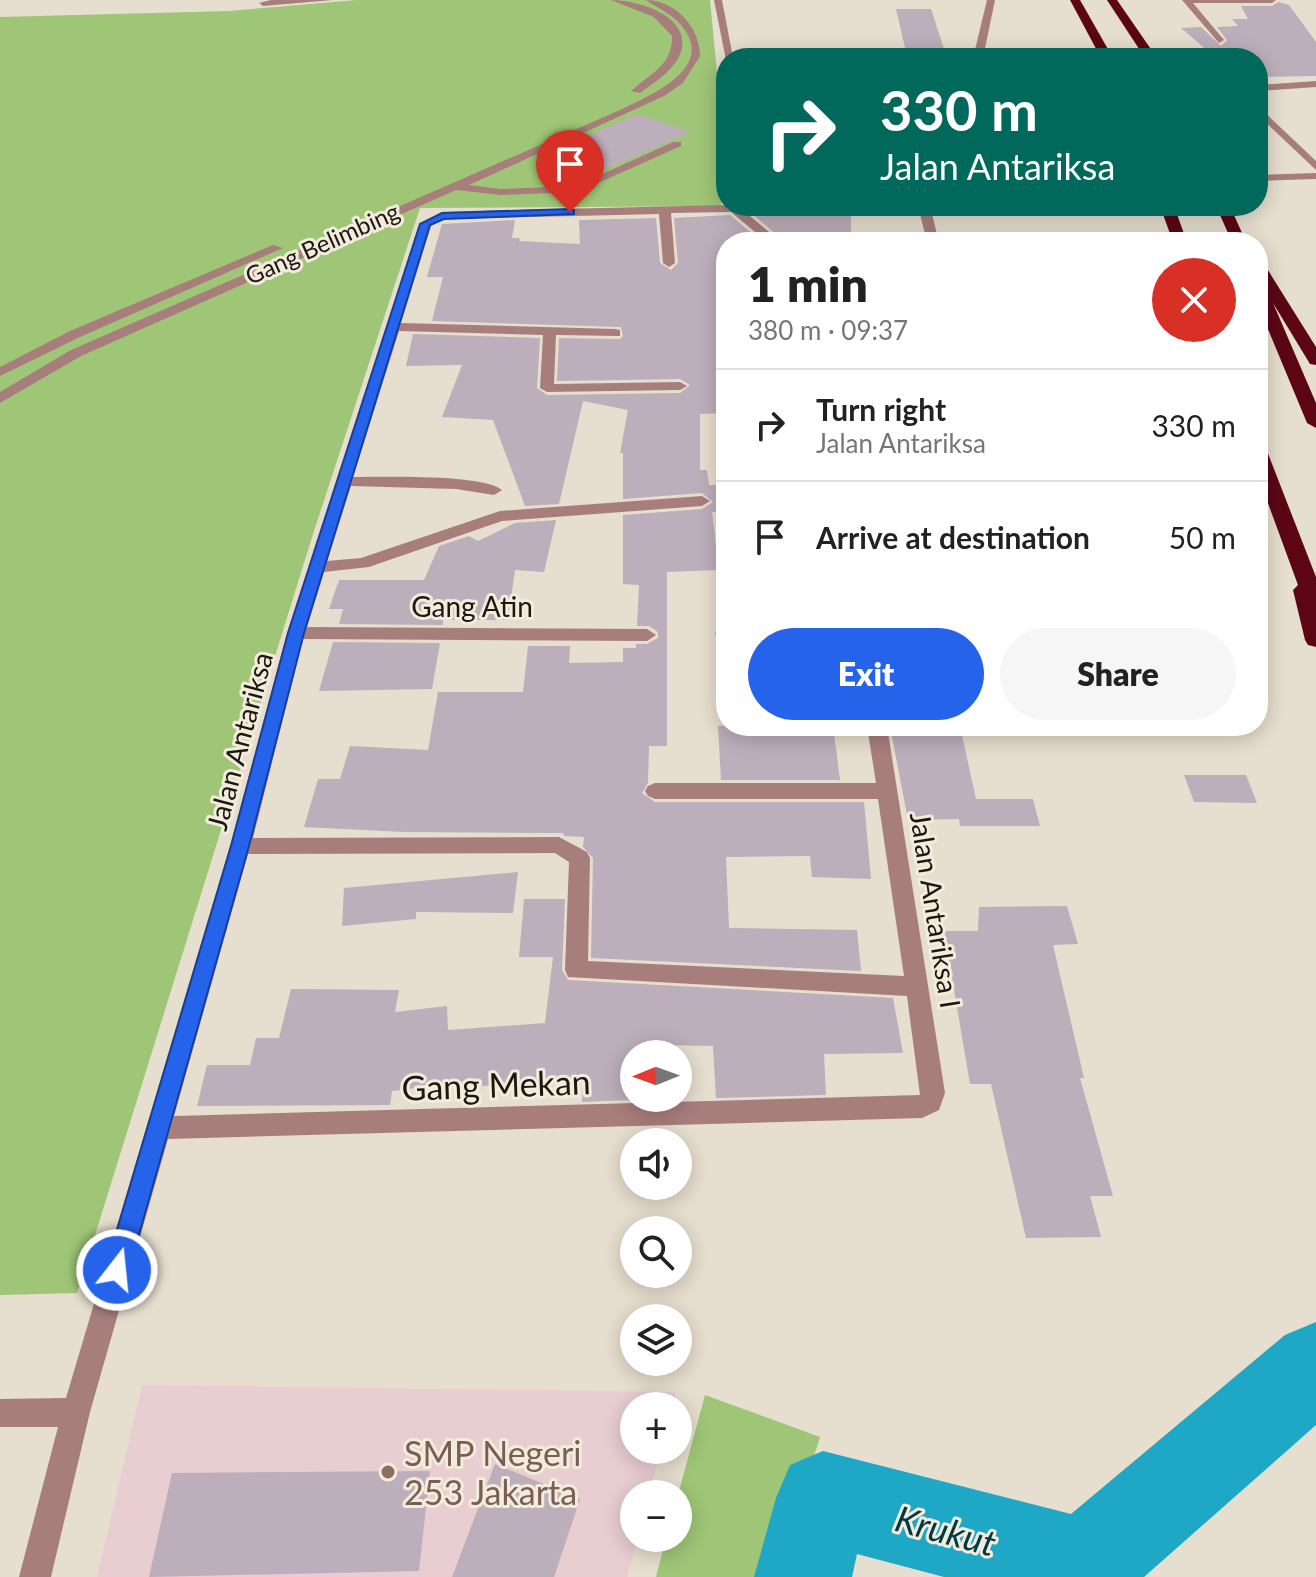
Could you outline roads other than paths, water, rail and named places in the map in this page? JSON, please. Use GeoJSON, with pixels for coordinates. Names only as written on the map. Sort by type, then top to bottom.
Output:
{"type":"FeatureCollection","features":[{"type":"Feature","properties":{"kind":"highway"},"geometry":{"type":"LineString","coordinates":[[1075,0],[1101,48]]}},
{"type":"Feature","properties":{"kind":"highway"},"geometry":{"type":"LineString","coordinates":[[1112,0],[1144,48]]}},
{"type":"Feature","properties":{"kind":"highway"},"geometry":{"type":"LineString","coordinates":[[1268,283],[1316,360]]}},
{"type":"Feature","properties":{"kind":"highway"},"geometry":{"type":"LineString","coordinates":[[1268,310],[1316,423]]}},
{"type":"Feature","properties":{"kind":"highway"},"geometry":{"type":"LineString","coordinates":[[1268,477],[1316,604]]}},
{"type":"Feature","properties":{"kind":"highway"},"geometry":{"type":"LineString","coordinates":[[1289,533],[1316,640]]}},
{"type":"Feature","properties":{"kind":"street"},"geometry":{"type":"LineString","coordinates":[[263,3],[329,0]]}},
{"type":"Feature","properties":{"kind":"street"},"geometry":{"type":"LineString","coordinates":[[491,157],[588,118],[671,67],[678,47],[675,30],[664,17],[649,8],[618,0]]}},
{"type":"Feature","properties":{"kind":"street","name":"Gang Belimbing"},"geometry":{"type":"LineString","coordinates":[[0,399],[15,386],[76,353],[624,112],[679,82],[690,68],[696,43],[687,22],[667,6],[650,0]]}},
{"type":"Feature","properties":{"kind":"street"},"geometry":{"type":"LineString","coordinates":[[718,0],[726,48]]}},
{"type":"Feature","properties":{"kind":"street"},"geometry":{"type":"LineString","coordinates":[[980,48],[991,0]]}},
{"type":"Feature","properties":{"kind":"street"},"geometry":{"type":"LineString","coordinates":[[1186,0],[1219,40]]}},
{"type":"Feature","properties":{"kind":"street"},"geometry":{"type":"LineString","coordinates":[[1192,0],[1272,0]]}},
{"type":"Feature","properties":{"kind":"street"},"geometry":{"type":"LineString","coordinates":[[1268,87],[1316,84]]}},
{"type":"Feature","properties":{"kind":"street"},"geometry":{"type":"LineString","coordinates":[[1268,119],[1316,167]]}},
{"type":"Feature","properties":{"kind":"street"},"geometry":{"type":"LineString","coordinates":[[434,180],[451,186],[501,192],[578,189],[677,144]]}},
{"type":"Feature","properties":{"kind":"street"},"geometry":{"type":"LineString","coordinates":[[1268,178],[1316,176]]}},
{"type":"Feature","properties":{"kind":"street","name":"Gang Belimbing"},"geometry":{"type":"LineString","coordinates":[[305,237],[420,186]]}},
{"type":"Feature","properties":{"kind":"street"},"geometry":{"type":"LineString","coordinates":[[501,192],[507,213]]}},
{"type":"Feature","properties":{"kind":"street","name":"Jalan Antariksa"},"geometry":{"type":"LineString","coordinates":[[35,1577],[76,1412],[240,846],[296,633],[426,224],[442,216],[716,208]]}},
{"type":"Feature","properties":{"kind":"street"},"geometry":{"type":"LineString","coordinates":[[665,209],[669,263]]}},
{"type":"Feature","properties":{"kind":"street"},"geometry":{"type":"LineString","coordinates":[[740,216],[762,232]]}},
{"type":"Feature","properties":{"kind":"street","name":"Gang Belimbing"},"geometry":{"type":"LineString","coordinates":[[0,372],[75,334],[290,243]]}},
{"type":"Feature","properties":{"kind":"street"},"geometry":{"type":"LineString","coordinates":[[392,327],[615,333]]}},
{"type":"Feature","properties":{"kind":"street"},"geometry":{"type":"LineString","coordinates":[[550,330],[547,388],[680,386]]}},
{"type":"Feature","properties":{"kind":"street"},"geometry":{"type":"LineString","coordinates":[[0,380],[15,386]]}},
{"type":"Feature","properties":{"kind":"street"},"geometry":{"type":"LineString","coordinates":[[346,481],[456,484],[494,490]]}},
{"type":"Feature","properties":{"kind":"street"},"geometry":{"type":"LineString","coordinates":[[318,567],[363,563],[500,516],[702,501]]}},
{"type":"Feature","properties":{"kind":"street","name":"Gang Atin"},"geometry":{"type":"LineString","coordinates":[[296,633],[647,635]]}},
{"type":"Feature","properties":{"kind":"street","name":"Jalan Antariksa I"},"geometry":{"type":"LineString","coordinates":[[879,736],[933,1093],[930,1102]]}},
{"type":"Feature","properties":{"kind":"street"},"geometry":{"type":"LineString","coordinates":[[655,791],[887,791]]}},
{"type":"Feature","properties":{"kind":"street"},"geometry":{"type":"LineString","coordinates":[[240,846],[559,845],[580,858],[576,970],[918,987]]}},
{"type":"Feature","properties":{"kind":"street","name":"Gang Mekan"},"geometry":{"type":"LineString","coordinates":[[158,1128],[922,1107],[930,1102]]}},
{"type":"Feature","properties":{"kind":"street"},"geometry":{"type":"LineString","coordinates":[[0,1413],[76,1412]]}},
{"type":"Feature","properties":{"kind":"waterway","name":"Krukut"},"geometry":{"type":"LineString","coordinates":[[803,1577],[823,1498],[1084,1566],[1316,1366]]}},
{"type":"Feature","properties":{"kind":"place","name":"SMP Negeri 253 Jakarta"},"geometry":{"type":"Point","coordinates":[388,1472]}}]}
